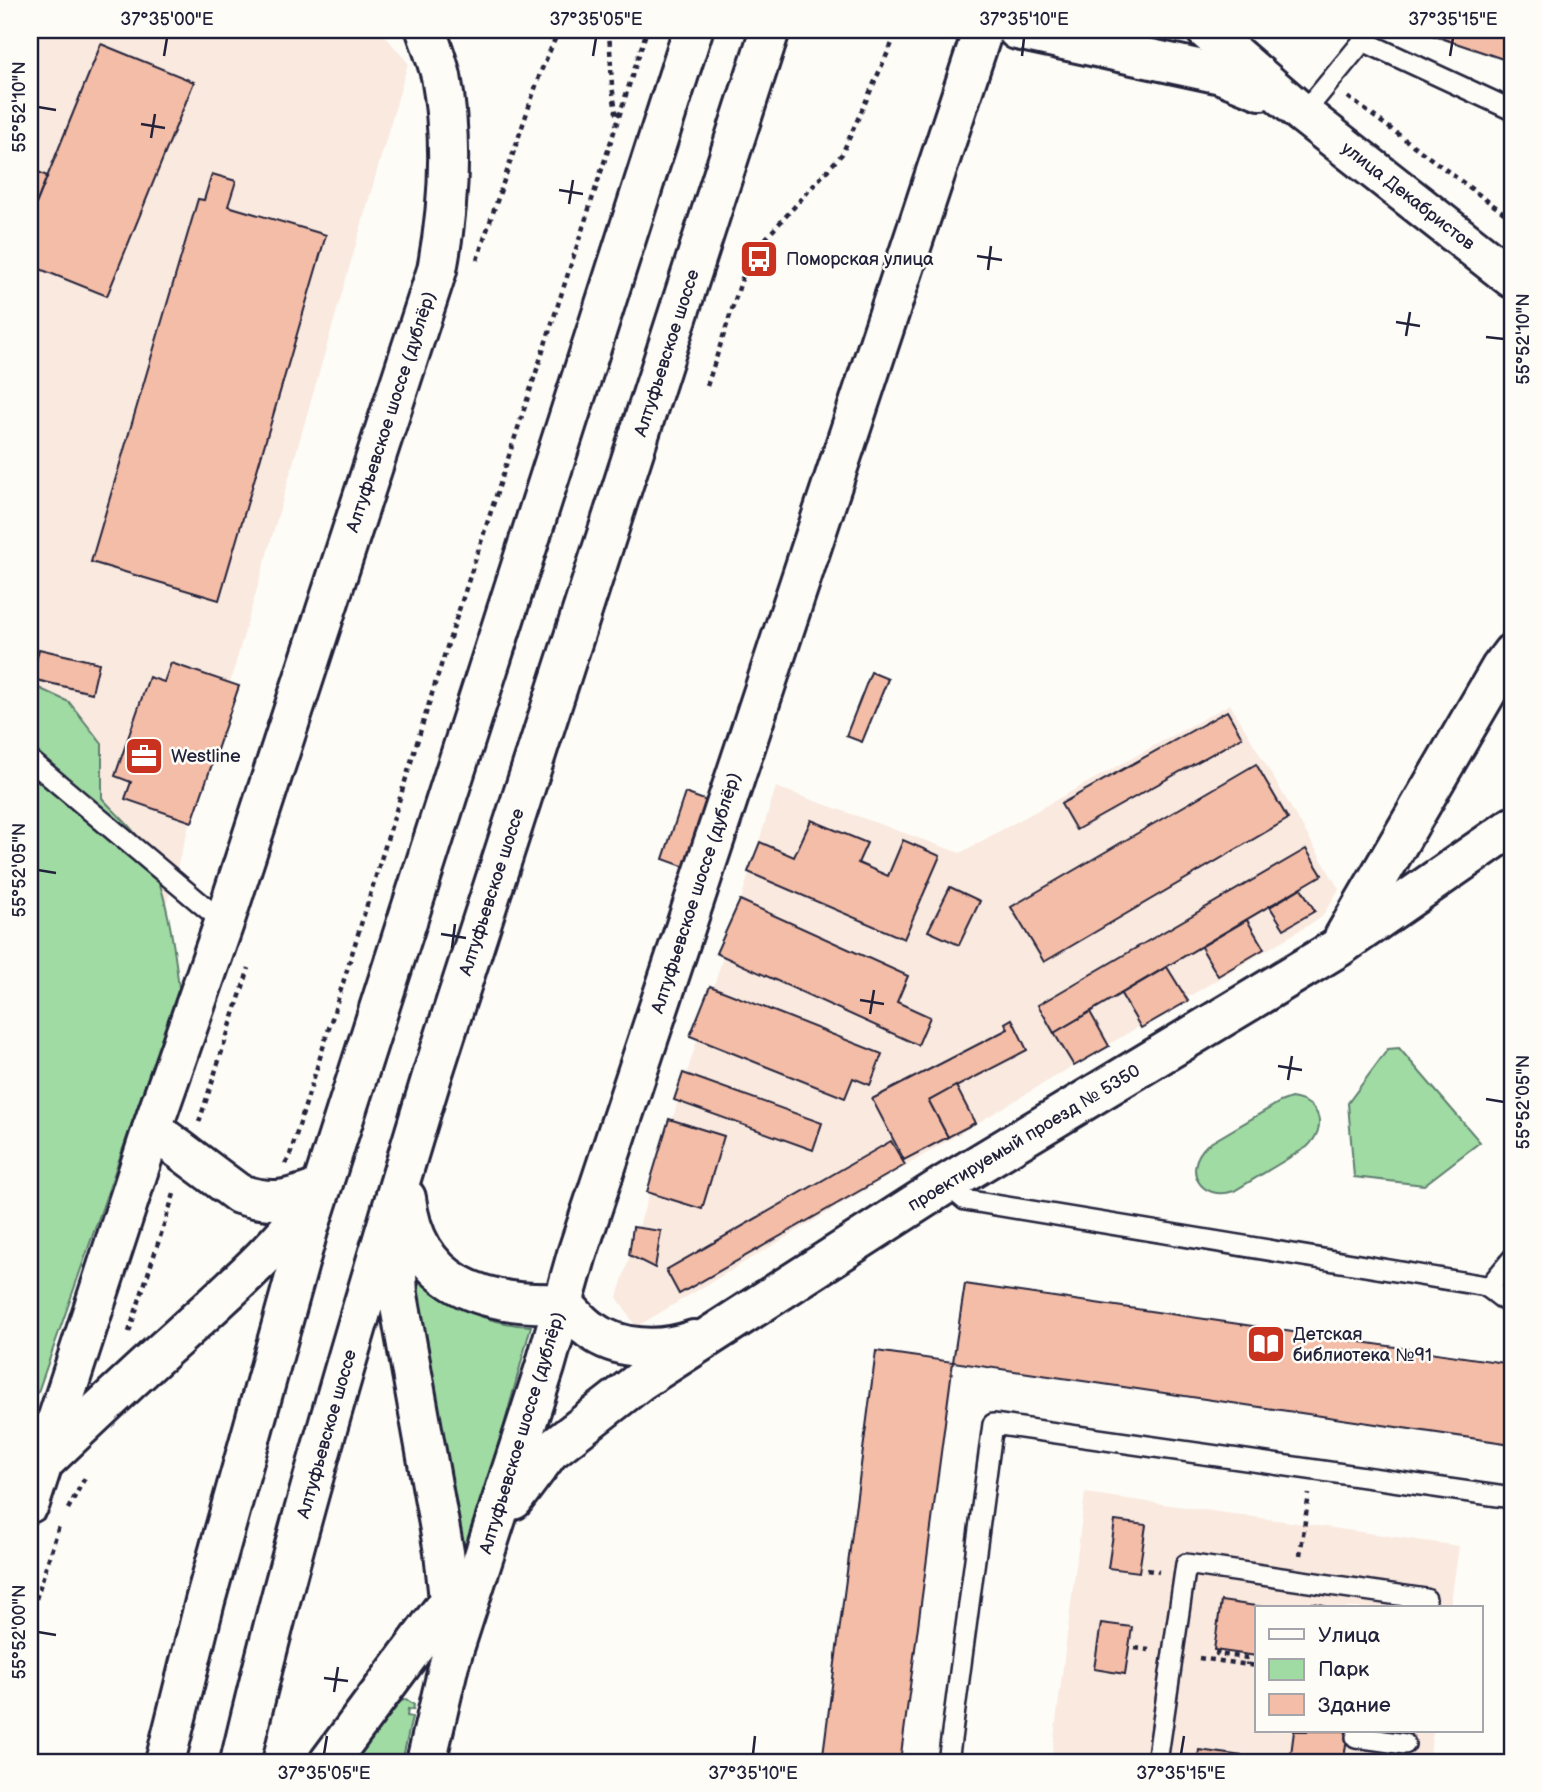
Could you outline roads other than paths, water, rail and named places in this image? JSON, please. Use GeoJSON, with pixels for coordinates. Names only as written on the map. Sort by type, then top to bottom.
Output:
{"type":"FeatureCollection","features":[{"type":"Feature","properties":{"kind":"main road","name":"Алтуфьевское шоссе (дублёр)"},"geometry":{"type":"LineString","coordinates":[[34,1482],[224,923],[437,270],[446,220],[446,112],[440,74],[426,30]]}},
{"type":"Feature","properties":{"kind":"main road"},"geometry":{"type":"LineString","coordinates":[[165,1762],[205,1601],[321,1188],[693,30]]}},
{"type":"Feature","properties":{"kind":"main road","name":"Алтуфьевское шоссе"},"geometry":{"type":"LineString","coordinates":[[240,1762],[275,1620],[406,1161],[770,30]]}},
{"type":"Feature","properties":{"kind":"main road","name":"Алтуфьевское шоссе (дублёр)"},"geometry":{"type":"LineString","coordinates":[[426,1762],[449,1664],[497,1521],[562,1303],[983,30]]}},
{"type":"Feature","properties":{"kind":"main road","name":"улица Декабристов"},"geometry":{"type":"LineString","coordinates":[[1017,30],[1221,74],[1264,92],[1303,114]]}},
{"type":"Feature","properties":{"kind":"main road","name":"улица Декабристов"},"geometry":{"type":"LineString","coordinates":[[1206,30],[1303,114],[1512,278]]}},
{"type":"Feature","properties":{"kind":"main road","name":"проектируемый проезд № 5350"},"geometry":{"type":"LineString","coordinates":[[1339,947],[1500,669],[1512,653]]}},
{"type":"Feature","properties":{"kind":"main road","name":"проектируемый проезд № 5350"},"geometry":{"type":"LineString","coordinates":[[497,1521],[549,1452],[640,1381],[946,1184],[1339,947],[1512,827]]}},
{"type":"Feature","properties":{"kind":"main road"},"geometry":{"type":"LineString","coordinates":[[152,1129],[239,1194],[285,1201],[321,1188]]}},
{"type":"Feature","properties":{"kind":"main road"},"geometry":{"type":"LineString","coordinates":[[406,1161],[406,1196],[414,1237],[426,1256],[442,1271],[461,1286],[481,1296],[507,1302],[562,1303]]}},
{"type":"Feature","properties":{"kind":"main road"},"geometry":{"type":"LineString","coordinates":[[34,1482],[285,1236],[321,1188]]}},
{"type":"Feature","properties":{"kind":"main road"},"geometry":{"type":"LineString","coordinates":[[395,1197],[393,1221],[398,1295],[451,1598],[449,1664]]}},
{"type":"Feature","properties":{"kind":"main road","name":"проектируемый проезд № 5350"},"geometry":{"type":"LineString","coordinates":[[562,1303],[589,1329],[603,1337],[635,1347],[669,1347],[712,1333]]}},
{"type":"Feature","properties":{"kind":"main road"},"geometry":{"type":"LineString","coordinates":[[329,1762],[451,1598],[497,1521]]}},
{"type":"Feature","properties":{"kind":"lane"},"geometry":{"type":"LineString","coordinates":[[1303,114],[1329,83],[1361,36],[1512,110]]}},
{"type":"Feature","properties":{"kind":"lane"},"geometry":{"type":"LineString","coordinates":[[30,760],[224,923]]}},
{"type":"Feature","properties":{"kind":"lane"},"geometry":{"type":"LineString","coordinates":[[946,1184],[965,1200],[1488,1288],[1512,1306]]}},
{"type":"Feature","properties":{"kind":"lane"},"geometry":{"type":"LineString","coordinates":[[1488,1288],[1512,1259]]}},
{"type":"Feature","properties":{"kind":"lane"},"geometry":{"type":"LineString","coordinates":[[948,1762],[993,1424],[1512,1497]]}},
{"type":"Feature","properties":{"kind":"lane"},"geometry":{"type":"LineString","coordinates":[[1157,1762],[1186,1564],[1426,1599],[1424,1606]]}},
{"type":"Feature","properties":{"kind":"lane"},"geometry":{"type":"LineString","coordinates":[[1356,1737],[1404,1746]]}},
{"type":"Feature","properties":{"kind":"place","name":"Поморская улица"},"geometry":{"type":"Point","coordinates":[759,259]}},
{"type":"Feature","properties":{"kind":"place","name":"Westline"},"geometry":{"type":"Point","coordinates":[144,756]}},
{"type":"Feature","properties":{"kind":"place","name":"Детская библиотека №91"},"geometry":{"type":"Point","coordinates":[1266,1344]}}]}
